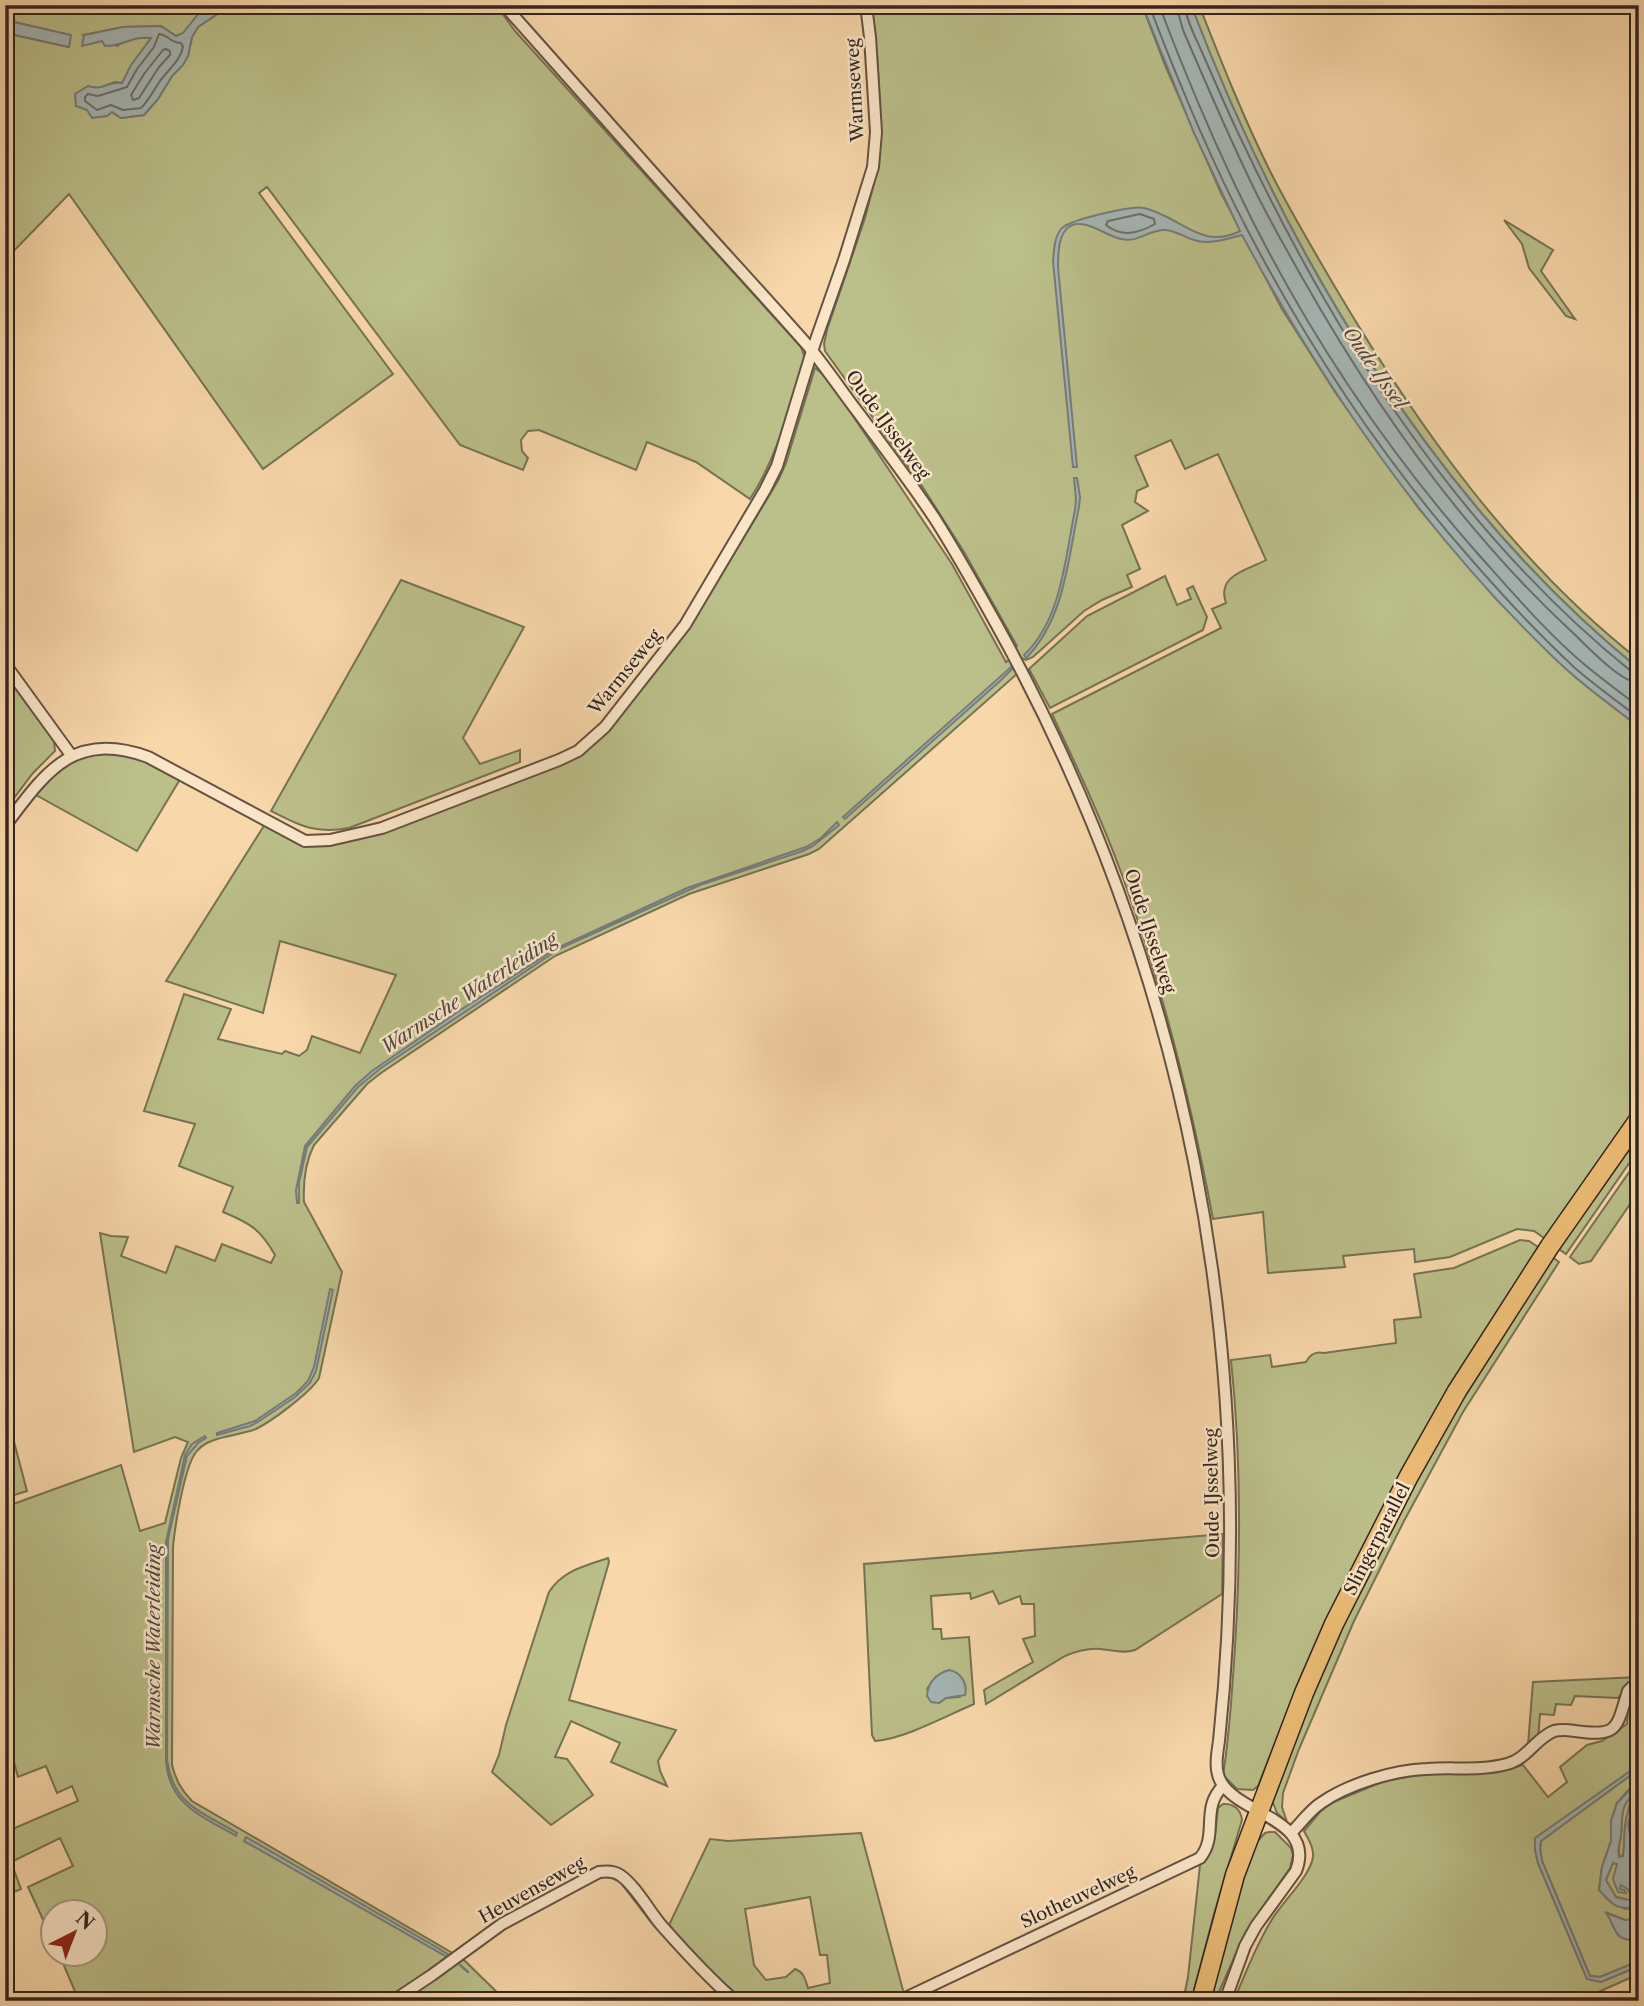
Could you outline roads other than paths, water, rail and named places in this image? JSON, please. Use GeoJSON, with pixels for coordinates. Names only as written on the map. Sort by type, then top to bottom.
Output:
{"type":"FeatureCollection","features":[{"type":"Feature","properties":{"kind":"main road","name":"Slingerparallel"},"geometry":{"type":"LineString","coordinates":[[1201,2001],[1235,1875],[1334,1624],[1409,1476],[1464,1380],[1550,1247],[1639,1118]]}},
{"type":"Feature","properties":{"kind":"street","name":"Oude IJsselweg"},"geometry":{"type":"LineString","coordinates":[[504,5],[812,351],[934,519],[1026,678],[1093,824],[1116,882],[1160,1017],[1198,1175],[1216,1287],[1226,1389],[1231,1498],[1230,1577],[1216,1763],[1218,1777],[1223,1786]]}},
{"type":"Feature","properties":{"kind":"street","name":"Warmseweg"},"geometry":{"type":"LineString","coordinates":[[5,826],[50,770],[71,755],[113,748],[148,757],[305,841],[330,840],[382,828],[559,760],[578,751],[605,727],[685,625],[777,466],[873,167],[876,132],[866,5]]}},
{"type":"Feature","properties":{"kind":"street"},"geometry":{"type":"LineString","coordinates":[[5,664],[71,755]]}},
{"type":"Feature","properties":{"kind":"street"},"geometry":{"type":"LineString","coordinates":[[1291,1833],[1319,1804],[1341,1791],[1365,1782],[1424,1769],[1480,1768],[1507,1764],[1525,1755],[1553,1731],[1594,1734],[1606,1732],[1618,1723],[1628,1691],[1639,1684]]}},
{"type":"Feature","properties":{"kind":"street"},"geometry":{"type":"LineString","coordinates":[[1223,1786],[1238,1799],[1291,1833],[1300,1862],[1245,1946],[1225,2001]]}},
{"type":"Feature","properties":{"kind":"street","name":"Slotheuvelweg"},"geometry":{"type":"LineString","coordinates":[[899,2001],[1200,1858],[1209,1843],[1211,1804],[1215,1794],[1223,1786]]}},
{"type":"Feature","properties":{"kind":"street","name":"Heuvenseweg"},"geometry":{"type":"LineString","coordinates":[[393,2001],[502,1924],[604,1871],[616,1873],[628,1883],[662,1926],[735,2001]]}},
{"type":"Feature","properties":{"kind":"street"},"geometry":{"type":"LineString","coordinates":[[5,1988],[13,2001]]}},
{"type":"Feature","properties":{"kind":"water"},"geometry":{"type":"Polygon","coordinates":[[[211,5],[231,5],[198,27],[183,65],[144,115],[121,118],[112,112],[107,116],[92,118],[87,110],[76,106],[75,94],[88,86],[122,83],[131,65],[151,38],[138,38],[112,46],[105,46],[102,41],[82,46],[84,35],[123,27],[161,26],[176,36],[183,33],[199,13],[211,5]]]}},
{"type":"Feature","properties":{"kind":"water"},"geometry":{"type":"Polygon","coordinates":[[[1142,5],[1191,5],[1271,189],[1319,279],[1373,366],[1431,450],[1495,529],[1564,603],[1639,669],[1639,727],[1549,653],[1503,607],[1419,508],[1342,402],[1242,235],[1206,242],[1163,230],[1127,240],[1082,224],[1066,229],[1060,245],[1058,267],[1077,467],[1073,467],[1053,261],[1056,240],[1061,229],[1087,218],[1144,208],[1202,235],[1226,236],[1240,231],[1194,133],[1142,5]]]}},
{"type":"Feature","properties":{"kind":"water"},"geometry":{"type":"Polygon","coordinates":[[[5,20],[71,35],[69,47],[6,33],[5,20]]]}},
{"type":"Feature","properties":{"kind":"water"},"geometry":{"type":"Polygon","coordinates":[[[1074,478],[1077,478],[1079,507],[1063,587],[1049,625],[1026,658],[1024,655],[1047,624],[1060,587],[1075,510],[1074,478]]]}},
{"type":"Feature","properties":{"kind":"water"},"geometry":{"type":"Polygon","coordinates":[[[1011,667],[1000,681],[845,819],[843,817],[1011,667]]]}},
{"type":"Feature","properties":{"kind":"water"},"geometry":{"type":"Polygon","coordinates":[[[837,822],[839,825],[813,846],[803,851],[700,885],[559,949],[381,1068],[358,1087],[307,1147],[297,1203],[296,1190],[305,1146],[355,1086],[372,1071],[555,949],[687,888],[806,847],[821,838],[837,822]]]}},
{"type":"Feature","properties":{"kind":"water"},"geometry":{"type":"Polygon","coordinates":[[[330,1289],[333,1290],[316,1371],[310,1383],[295,1397],[258,1422],[217,1435],[255,1421],[296,1393],[308,1381],[314,1367],[330,1289]]]}},
{"type":"Feature","properties":{"kind":"water"},"geometry":{"type":"Polygon","coordinates":[[[205,1436],[187,1456],[168,1539],[167,1760],[170,1775],[183,1797],[201,1813],[237,1833],[236,1836],[189,1808],[173,1788],[166,1761],[166,1542],[185,1455],[192,1444],[205,1436]]]}},
{"type":"Feature","properties":{"kind":"water"},"geometry":{"type":"Polygon","coordinates":[[[949,1670],[963,1679],[965,1695],[946,1698],[939,1703],[931,1702],[927,1696],[931,1683],[937,1676],[949,1670]]]}},
{"type":"Feature","properties":{"kind":"water"},"geometry":{"type":"Polygon","coordinates":[[[1639,1765],[1639,1769],[1541,1841],[1542,1861],[1590,1976],[1600,1977],[1639,1961],[1639,1966],[1601,1982],[1587,1979],[1538,1863],[1535,1838],[1639,1765]]]}},
{"type":"Feature","properties":{"kind":"water"},"geometry":{"type":"Polygon","coordinates":[[[1639,1781],[1639,1790],[1628,1800],[1623,1810],[1618,1851],[1619,1857],[1623,1856],[1626,1817],[1639,1796],[1639,1804],[1631,1813],[1628,1824],[1631,1841],[1639,1855],[1639,1893],[1632,1895],[1621,1885],[1620,1889],[1626,1893],[1618,1892],[1613,1879],[1617,1864],[1613,1863],[1606,1880],[1616,1897],[1639,1900],[1639,1907],[1625,1908],[1612,1903],[1599,1890],[1602,1867],[1611,1841],[1611,1821],[1617,1803],[1639,1781]]]}},
{"type":"Feature","properties":{"kind":"water"},"geometry":{"type":"Polygon","coordinates":[[[246,1837],[449,1955],[447,1957],[244,1841],[246,1837]]]}},
{"type":"Feature","properties":{"kind":"water"},"geometry":{"type":"Polygon","coordinates":[[[1606,1913],[1625,1920],[1639,1919],[1639,1940],[1624,1939],[1620,1936],[1606,1913]]]}},
{"type":"Feature","properties":{"kind":"waterway","name":"Warmsche Waterleiding"},"geometry":{"type":"LineString","coordinates":[[460,1965],[468,1972]]}},
{"type":"Feature","properties":{"kind":"water label","name":"Oude IJssel"},"geometry":{"type":"Point","coordinates":[1375,368]}}]}
